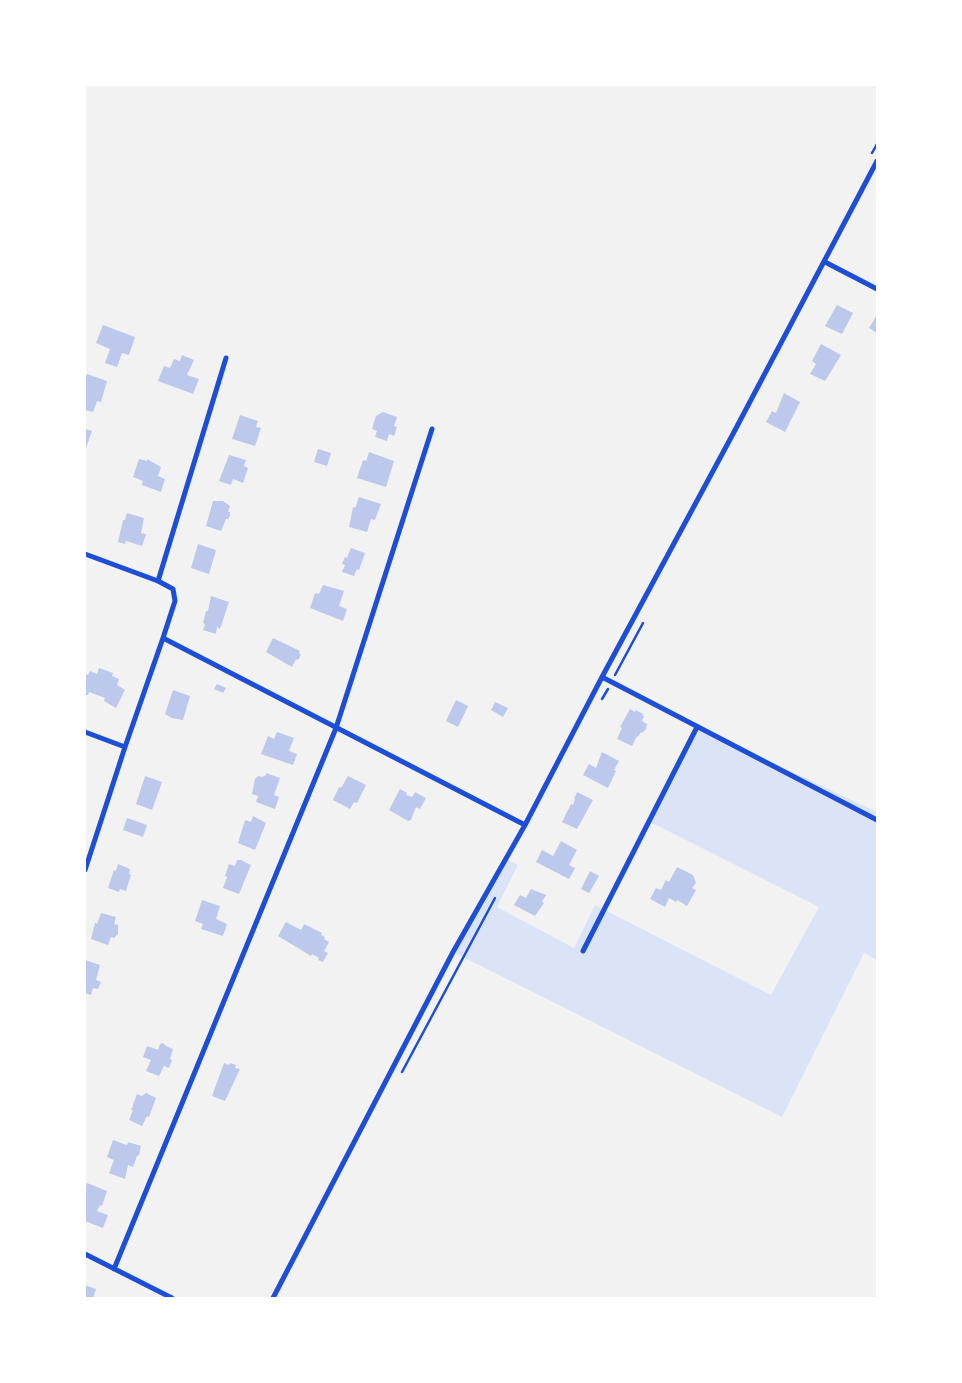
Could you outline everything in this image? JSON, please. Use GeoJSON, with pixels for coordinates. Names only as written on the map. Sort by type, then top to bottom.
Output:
{"type":"FeatureCollection","features":[{"type":"Feature","properties":{"kind":"street"},"geometry":{"type":"LineString","coordinates":[[273,1298],[453,952],[525,825],[877,161]]}},
{"type":"Feature","properties":{"kind":"street"},"geometry":{"type":"LineString","coordinates":[[824,262],[877,288]]}},
{"type":"Feature","properties":{"kind":"street"},"geometry":{"type":"LineString","coordinates":[[158,581],[226,358]]}},
{"type":"Feature","properties":{"kind":"street"},"geometry":{"type":"LineString","coordinates":[[114,1270],[336,728],[432,428]]}},
{"type":"Feature","properties":{"kind":"street"},"geometry":{"type":"LineString","coordinates":[[85,554],[158,581],[172,589],[175,601],[85,870]]}},
{"type":"Feature","properties":{"kind":"street"},"geometry":{"type":"LineString","coordinates":[[163,638],[525,825]]}},
{"type":"Feature","properties":{"kind":"street"},"geometry":{"type":"LineString","coordinates":[[602,677],[877,820]]}},
{"type":"Feature","properties":{"kind":"street"},"geometry":{"type":"LineString","coordinates":[[583,951],[697,728]]}},
{"type":"Feature","properties":{"kind":"street"},"geometry":{"type":"LineString","coordinates":[[85,732],[125,747]]}},
{"type":"Feature","properties":{"kind":"street"},"geometry":{"type":"LineString","coordinates":[[85,1254],[172,1298]]}},
{"type":"Feature","properties":{"kind":"shaded area"},"geometry":{"type":"Polygon","coordinates":[[[697,727],[877,812],[877,960],[864,953],[782,1117],[453,952],[506,859],[518,865],[497,907],[574,948],[595,905],[771,995],[819,907],[650,822],[697,727]]]}},
{"type":"Feature","properties":{"kind":"building"},"geometry":{"type":"Polygon","coordinates":[[[837,305],[853,313],[842,334],[825,326],[837,305]]]}},
{"type":"Feature","properties":{"kind":"building"},"geometry":{"type":"Polygon","coordinates":[[[877,315],[877,333],[869,328],[877,315]]]}},
{"type":"Feature","properties":{"kind":"building"},"geometry":{"type":"Polygon","coordinates":[[[103,325],[135,337],[129,355],[122,353],[117,367],[105,363],[110,349],[96,343],[103,325]]]}},
{"type":"Feature","properties":{"kind":"building"},"geometry":{"type":"Polygon","coordinates":[[[821,344],[841,355],[825,381],[810,374],[816,364],[812,361],[821,344]]]}},
{"type":"Feature","properties":{"kind":"building"},"geometry":{"type":"Polygon","coordinates":[[[182,355],[194,360],[187,375],[199,379],[193,394],[158,381],[164,366],[170,368],[174,359],[180,361],[182,355]]]}},
{"type":"Feature","properties":{"kind":"building"},"geometry":{"type":"Polygon","coordinates":[[[87,374],[107,381],[101,402],[97,401],[93,412],[85,410],[85,379],[87,374]]]}},
{"type":"Feature","properties":{"kind":"building"},"geometry":{"type":"Polygon","coordinates":[[[784,393],[800,402],[785,432],[766,422],[772,411],[776,413],[784,393]]]}},
{"type":"Feature","properties":{"kind":"building"},"geometry":{"type":"Polygon","coordinates":[[[383,412],[397,417],[394,426],[397,427],[394,436],[389,434],[387,441],[375,437],[377,431],[372,429],[376,416],[383,412]]]}},
{"type":"Feature","properties":{"kind":"building"},"geometry":{"type":"Polygon","coordinates":[[[240,415],[258,421],[256,427],[261,428],[255,446],[232,439],[240,415]]]}},
{"type":"Feature","properties":{"kind":"building"},"geometry":{"type":"Polygon","coordinates":[[[85,429],[92,431],[85,451],[85,429]]]}},
{"type":"Feature","properties":{"kind":"building"},"geometry":{"type":"Polygon","coordinates":[[[318,449],[331,453],[327,466],[314,462],[318,449]]]}},
{"type":"Feature","properties":{"kind":"building"},"geometry":{"type":"Polygon","coordinates":[[[369,452],[394,461],[386,487],[357,478],[363,460],[366,461],[369,452]]]}},
{"type":"Feature","properties":{"kind":"building"},"geometry":{"type":"Polygon","coordinates":[[[229,455],[246,460],[244,466],[248,468],[243,483],[233,479],[231,485],[219,481],[229,455]]]}},
{"type":"Feature","properties":{"kind":"building"},"geometry":{"type":"Polygon","coordinates":[[[139,459],[147,461],[147,459],[161,467],[158,476],[165,479],[161,492],[142,485],[143,481],[133,477],[139,459]]]}},
{"type":"Feature","properties":{"kind":"building"},"geometry":{"type":"Polygon","coordinates":[[[359,497],[381,504],[375,520],[371,519],[367,532],[349,527],[353,507],[355,508],[359,497]]]}},
{"type":"Feature","properties":{"kind":"building"},"geometry":{"type":"Polygon","coordinates":[[[213,501],[223,501],[230,506],[228,512],[230,512],[230,516],[226,519],[221,531],[206,526],[213,501]]]}},
{"type":"Feature","properties":{"kind":"building"},"geometry":{"type":"Polygon","coordinates":[[[127,513],[144,518],[141,533],[146,534],[142,546],[126,541],[125,544],[118,542],[123,520],[125,520],[127,513]]]}},
{"type":"Feature","properties":{"kind":"building"},"geometry":{"type":"Polygon","coordinates":[[[198,544],[216,550],[209,574],[191,568],[198,544]]]}},
{"type":"Feature","properties":{"kind":"building"},"geometry":{"type":"Polygon","coordinates":[[[351,548],[365,553],[359,570],[357,569],[354,576],[342,572],[345,565],[342,564],[351,548]]]}},
{"type":"Feature","properties":{"kind":"building"},"geometry":{"type":"Polygon","coordinates":[[[323,585],[344,591],[339,606],[347,609],[343,621],[310,608],[315,593],[319,594],[323,585]]]}},
{"type":"Feature","properties":{"kind":"building"},"geometry":{"type":"Polygon","coordinates":[[[211,596],[229,602],[220,629],[217,627],[216,634],[203,630],[205,624],[203,623],[211,596]]]}},
{"type":"Feature","properties":{"kind":"building"},"geometry":{"type":"Polygon","coordinates":[[[273,638],[300,651],[301,655],[298,660],[296,659],[292,667],[266,652],[273,638]]]}},
{"type":"Feature","properties":{"kind":"building"},"geometry":{"type":"Polygon","coordinates":[[[99,668],[113,673],[112,676],[119,679],[117,685],[125,690],[116,708],[104,701],[105,698],[89,692],[88,695],[85,695],[85,674],[88,675],[90,671],[97,674],[99,668]]]}},
{"type":"Feature","properties":{"kind":"building"},"geometry":{"type":"Polygon","coordinates":[[[217,684],[226,688],[223,693],[214,689],[217,684]]]}},
{"type":"Feature","properties":{"kind":"building"},"geometry":{"type":"Polygon","coordinates":[[[173,690],[190,696],[183,720],[172,718],[165,714],[173,690]]]}},
{"type":"Feature","properties":{"kind":"building"},"geometry":{"type":"Polygon","coordinates":[[[456,700],[468,706],[458,727],[446,721],[456,700]]]}},
{"type":"Feature","properties":{"kind":"building"},"geometry":{"type":"Polygon","coordinates":[[[495,702],[508,708],[503,717],[491,710],[495,702]]]}},
{"type":"Feature","properties":{"kind":"building"},"geometry":{"type":"Polygon","coordinates":[[[630,709],[643,714],[642,721],[647,724],[646,729],[637,736],[632,746],[617,739],[622,728],[620,727],[630,709]]]}},
{"type":"Feature","properties":{"kind":"building"},"geometry":{"type":"Polygon","coordinates":[[[277,732],[294,738],[289,751],[297,754],[293,765],[261,754],[268,736],[274,739],[277,732]]]}},
{"type":"Feature","properties":{"kind":"building"},"geometry":{"type":"Polygon","coordinates":[[[602,752],[619,761],[608,788],[583,775],[589,764],[596,768],[602,752]]]}},
{"type":"Feature","properties":{"kind":"building"},"geometry":{"type":"Polygon","coordinates":[[[266,773],[280,778],[274,795],[279,797],[275,809],[256,802],[258,796],[252,794],[255,779],[258,776],[266,775],[266,773]]]}},
{"type":"Feature","properties":{"kind":"building"},"geometry":{"type":"Polygon","coordinates":[[[145,776],[162,782],[152,810],[136,804],[145,776]]]}},
{"type":"Feature","properties":{"kind":"building"},"geometry":{"type":"Polygon","coordinates":[[[348,776],[366,785],[357,803],[354,802],[350,809],[333,800],[339,787],[341,788],[348,776]]]}},
{"type":"Feature","properties":{"kind":"building"},"geometry":{"type":"Polygon","coordinates":[[[400,789],[407,793],[406,795],[412,797],[415,792],[426,798],[420,809],[416,807],[411,820],[408,821],[389,810],[400,789]]]}},
{"type":"Feature","properties":{"kind":"building"},"geometry":{"type":"Polygon","coordinates":[[[577,792],[593,800],[577,829],[562,822],[571,804],[573,805],[577,792]]]}},
{"type":"Feature","properties":{"kind":"building"},"geometry":{"type":"Polygon","coordinates":[[[253,816],[266,823],[255,850],[238,843],[245,820],[251,822],[253,816]]]}},
{"type":"Feature","properties":{"kind":"building"},"geometry":{"type":"Polygon","coordinates":[[[127,818],[147,825],[143,837],[123,830],[127,818]]]}},
{"type":"Feature","properties":{"kind":"building"},"geometry":{"type":"Polygon","coordinates":[[[561,841],[577,850],[569,865],[575,868],[569,879],[536,862],[542,850],[553,856],[561,841]]]}},
{"type":"Feature","properties":{"kind":"building"},"geometry":{"type":"Polygon","coordinates":[[[237,860],[251,865],[239,894],[223,888],[229,864],[235,866],[237,860]]]}},
{"type":"Feature","properties":{"kind":"building"},"geometry":{"type":"Polygon","coordinates":[[[118,864],[130,869],[129,874],[131,875],[126,891],[120,889],[119,892],[108,888],[118,864]]]}},
{"type":"Feature","properties":{"kind":"building"},"geometry":{"type":"Polygon","coordinates":[[[677,867],[693,875],[696,883],[692,888],[696,890],[687,906],[669,898],[665,907],[650,899],[656,888],[661,890],[666,880],[669,882],[677,867]]]}},
{"type":"Feature","properties":{"kind":"building"},"geometry":{"type":"Polygon","coordinates":[[[590,871],[599,876],[589,893],[581,889],[590,871]]]}},
{"type":"Feature","properties":{"kind":"building"},"geometry":{"type":"Polygon","coordinates":[[[531,889],[546,895],[542,902],[544,903],[535,916],[514,905],[520,895],[526,898],[531,889]]]}},
{"type":"Feature","properties":{"kind":"building"},"geometry":{"type":"Polygon","coordinates":[[[202,900],[220,906],[216,919],[227,924],[223,936],[201,929],[203,924],[195,921],[202,900]]]}},
{"type":"Feature","properties":{"kind":"building"},"geometry":{"type":"Polygon","coordinates":[[[101,913],[116,917],[114,924],[118,925],[118,934],[114,938],[111,937],[108,945],[91,939],[95,923],[97,924],[101,913]]]}},
{"type":"Feature","properties":{"kind":"building"},"geometry":{"type":"Polygon","coordinates":[[[286,922],[301,930],[304,924],[322,933],[321,935],[325,937],[324,939],[329,942],[324,951],[328,953],[323,962],[278,936],[286,922]]]}},
{"type":"Feature","properties":{"kind":"building"},"geometry":{"type":"Polygon","coordinates":[[[85,960],[100,965],[96,980],[101,982],[98,989],[93,988],[91,995],[85,993],[85,960]]]}},
{"type":"Feature","properties":{"kind":"building"},"geometry":{"type":"Polygon","coordinates":[[[163,1043],[173,1049],[170,1059],[172,1060],[169,1068],[164,1066],[159,1076],[146,1071],[151,1060],[143,1057],[147,1046],[158,1050],[160,1044],[163,1043]]]}},
{"type":"Feature","properties":{"kind":"building"},"geometry":{"type":"Polygon","coordinates":[[[224,1063],[236,1065],[235,1068],[240,1069],[225,1101],[212,1096],[224,1063]]]}},
{"type":"Feature","properties":{"kind":"building"},"geometry":{"type":"Polygon","coordinates":[[[146,1093],[156,1098],[149,1117],[147,1116],[142,1126],[129,1120],[137,1094],[142,1096],[146,1093]]]}},
{"type":"Feature","properties":{"kind":"building"},"geometry":{"type":"Polygon","coordinates":[[[113,1140],[127,1145],[128,1142],[141,1146],[133,1167],[128,1165],[125,1179],[109,1173],[114,1160],[107,1157],[113,1140]]]}},
{"type":"Feature","properties":{"kind":"building"},"geometry":{"type":"Polygon","coordinates":[[[87,1183],[107,1191],[102,1206],[100,1205],[97,1211],[108,1215],[103,1228],[85,1221],[85,1189],[87,1183]]]}},
{"type":"Feature","properties":{"kind":"building"},"geometry":{"type":"Polygon","coordinates":[[[85,1285],[96,1289],[93,1298],[85,1298],[85,1285]]]}}]}
